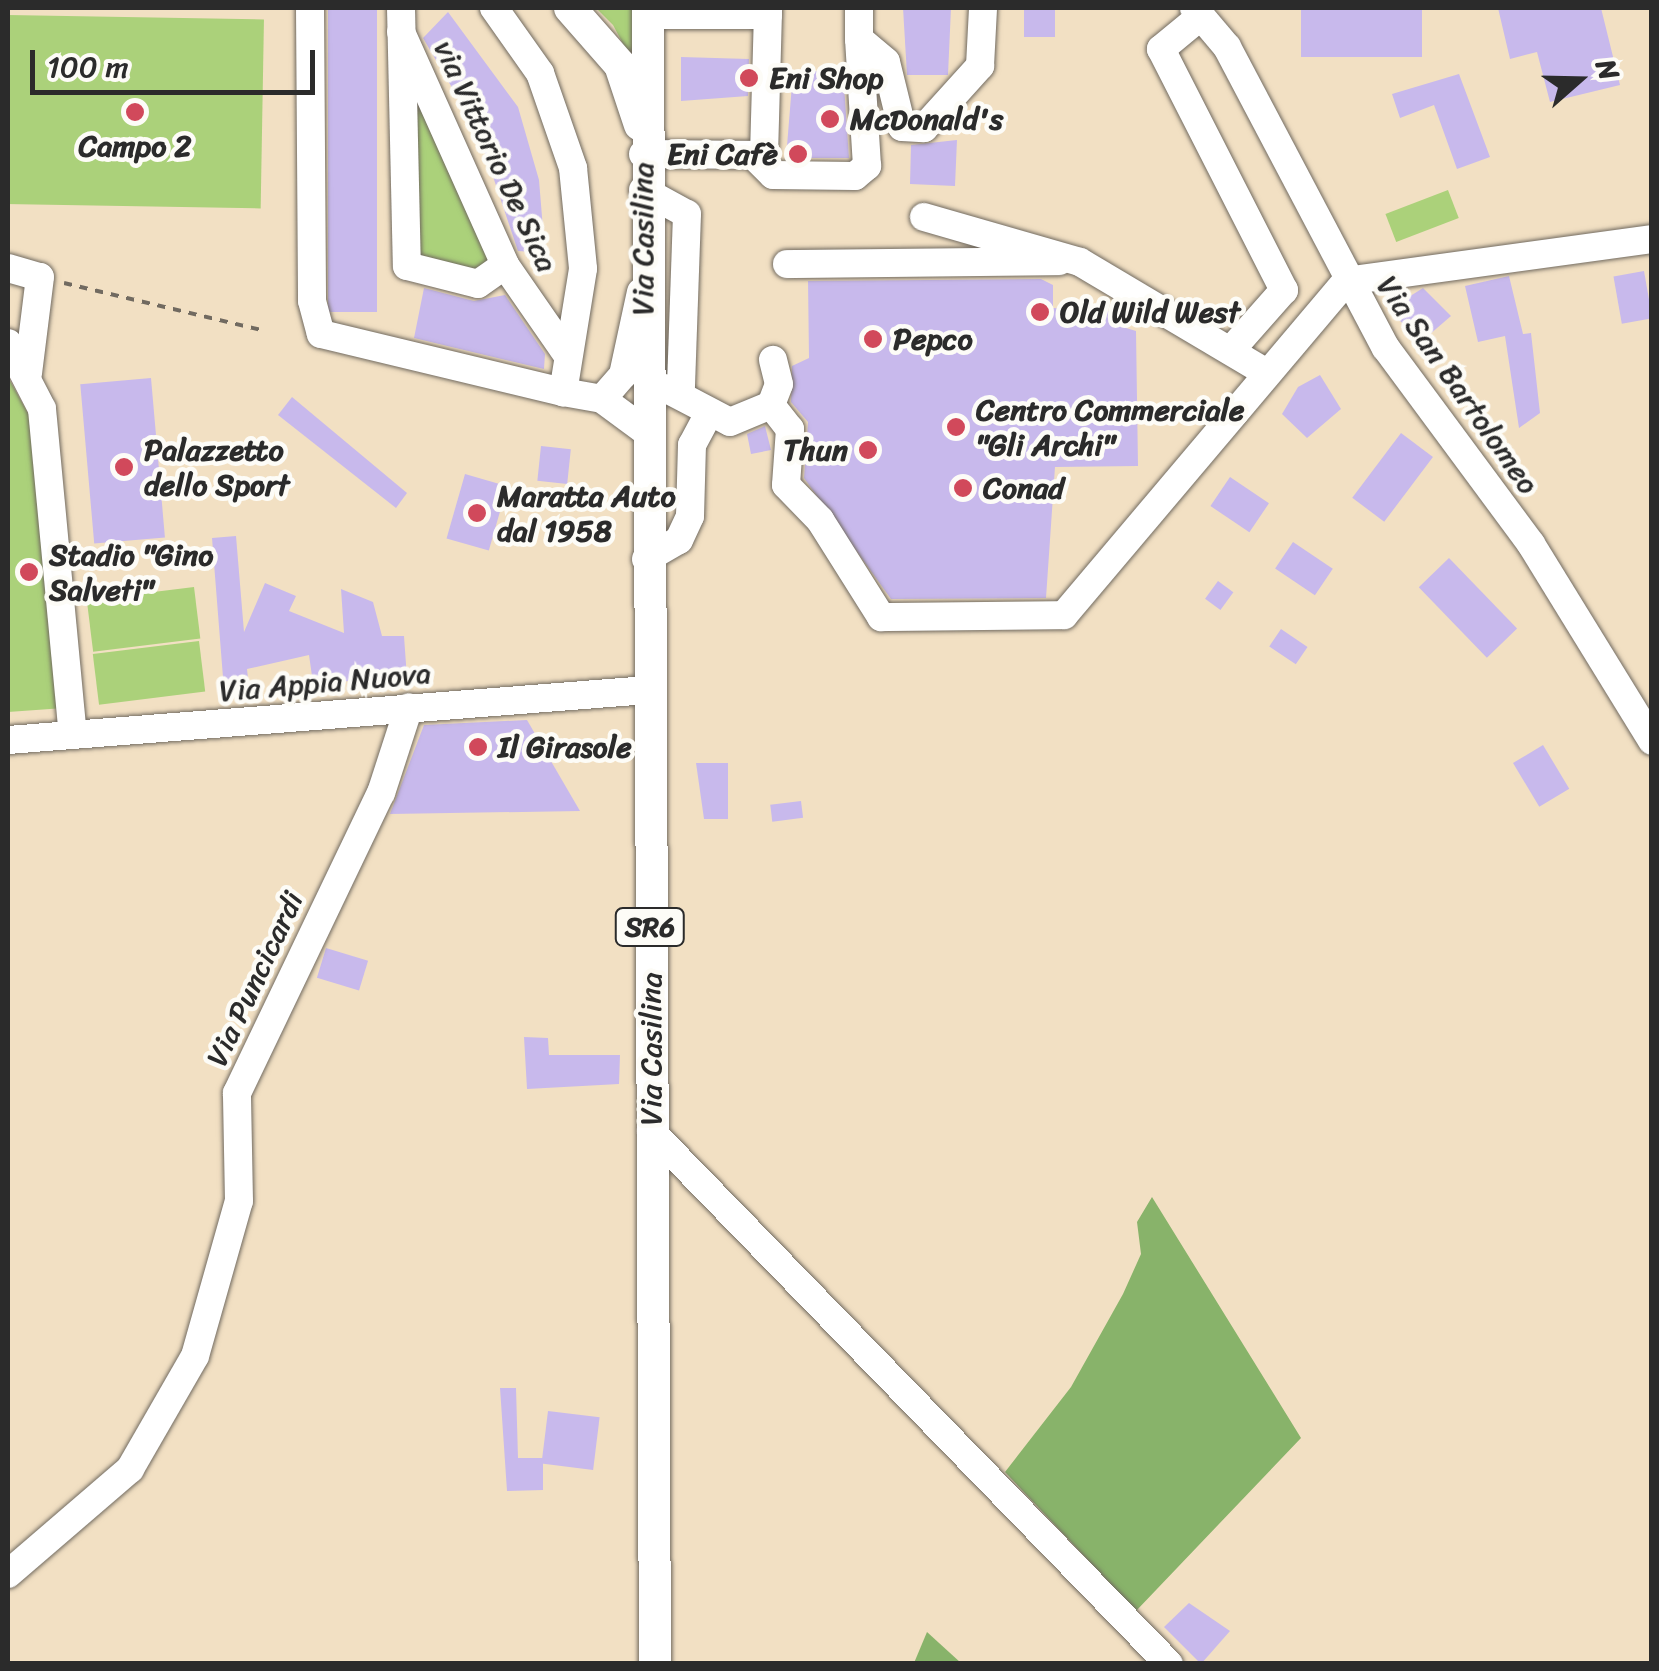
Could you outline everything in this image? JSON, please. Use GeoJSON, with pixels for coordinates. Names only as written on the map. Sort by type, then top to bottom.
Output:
{"type":"FeatureCollection","features":[{"type":"Feature","properties":{"kind":"main road","name":"Via Casilina"},"geometry":{"type":"LineString","coordinates":[[570,8],[620,64],[643,144]]}},
{"type":"Feature","properties":{"kind":"main road","name":"Via Casilina"},"geometry":{"type":"LineString","coordinates":[[648,11],[643,282],[655,1664]]}},
{"type":"Feature","properties":{"kind":"street"},"geometry":{"type":"LineString","coordinates":[[310,8],[312,301],[321,334],[602,399],[644,430]]}},
{"type":"Feature","properties":{"kind":"street"},"geometry":{"type":"LineString","coordinates":[[494,8],[540,73],[574,168],[583,269],[562,392]]}},
{"type":"Feature","properties":{"kind":"street"},"geometry":{"type":"LineString","coordinates":[[648,11],[768,11],[758,155],[773,175],[854,176],[867,166],[858,8]]}},
{"type":"Feature","properties":{"kind":"street"},"geometry":{"type":"LineString","coordinates":[[859,39],[886,62],[902,127],[924,128],[980,66],[983,8]]}},
{"type":"Feature","properties":{"kind":"street"},"geometry":{"type":"LineString","coordinates":[[1197,12],[1162,49],[1284,290],[1230,351]]}},
{"type":"Feature","properties":{"kind":"street","name":"Via San Bartolomeo"},"geometry":{"type":"LineString","coordinates":[[1197,12],[1242,75],[1346,281],[1531,544],[1652,741]]}},
{"type":"Feature","properties":{"kind":"street"},"geometry":{"type":"LineString","coordinates":[[401,20],[407,266],[478,284],[505,265]]}},
{"type":"Feature","properties":{"kind":"street","name":"via Vittorio De Sica"},"geometry":{"type":"LineString","coordinates":[[401,20],[505,265],[568,356]]}},
{"type":"Feature","properties":{"kind":"street"},"geometry":{"type":"LineString","coordinates":[[643,144],[758,155]]}},
{"type":"Feature","properties":{"kind":"street"},"geometry":{"type":"LineString","coordinates":[[643,190],[687,214],[680,389]]}},
{"type":"Feature","properties":{"kind":"street"},"geometry":{"type":"LineString","coordinates":[[924,217],[1080,262],[1265,372]]}},
{"type":"Feature","properties":{"kind":"street"},"geometry":{"type":"LineString","coordinates":[[770,405],[790,429],[786,485],[820,520],[882,617],[1064,615],[1265,372],[1346,281],[1652,238]]}},
{"type":"Feature","properties":{"kind":"street"},"geometry":{"type":"LineString","coordinates":[[787,264],[1080,262]]}},
{"type":"Feature","properties":{"kind":"street"},"geometry":{"type":"LineString","coordinates":[[8,268],[40,277],[28,373]]}},
{"type":"Feature","properties":{"kind":"street"},"geometry":{"type":"LineString","coordinates":[[602,399],[623,375],[643,282]]}},
{"type":"Feature","properties":{"kind":"street"},"geometry":{"type":"LineString","coordinates":[[8,342],[28,373],[42,409],[72,736]]}},
{"type":"Feature","properties":{"kind":"street"},"geometry":{"type":"LineString","coordinates":[[644,388],[680,389],[708,415],[730,422],[770,405],[779,384],[774,360]]}},
{"type":"Feature","properties":{"kind":"street"},"geometry":{"type":"LineString","coordinates":[[646,559],[680,540],[690,516],[692,445],[708,415]]}},
{"type":"Feature","properties":{"kind":"street","name":"Via Appia Nuova"},"geometry":{"type":"LineString","coordinates":[[8,740],[648,690]]}},
{"type":"Feature","properties":{"kind":"street","name":"Via Puncicardi"},"geometry":{"type":"LineString","coordinates":[[8,1574],[130,1469],[195,1356],[239,1201],[237,1092],[380,792],[409,707]]}},
{"type":"Feature","properties":{"kind":"street"},"geometry":{"type":"LineString","coordinates":[[651,1131],[1169,1664]]}},
{"type":"Feature","properties":{"kind":"path"},"geometry":{"type":"LineString","coordinates":[[40,277],[261,330]]}},
{"type":"Feature","properties":{"kind":"green space"},"geometry":{"type":"Polygon","coordinates":[[[596,8],[636,8],[636,68],[613,25],[596,8]]]}},
{"type":"Feature","properties":{"kind":"green space","name":"Campo 2"},"geometry":{"type":"Polygon","coordinates":[[[8,15],[264,19],[261,208],[8,204],[8,15]]]}},
{"type":"Feature","properties":{"kind":"green space"},"geometry":{"type":"Polygon","coordinates":[[[412,88],[491,260],[473,273],[415,261],[412,88]]]}},
{"type":"Feature","properties":{"kind":"green space"},"geometry":{"type":"Polygon","coordinates":[[[1448,190],[1459,218],[1396,242],[1385,214],[1448,190]]]}},
{"type":"Feature","properties":{"kind":"green space","name":"Stadio \"Gino Salveti\""},"geometry":{"type":"Polygon","coordinates":[[[8,377],[30,417],[64,708],[8,712],[8,377]]]}},
{"type":"Feature","properties":{"kind":"green space"},"geometry":{"type":"Polygon","coordinates":[[[194,587],[200,639],[93,652],[87,600],[194,587]]]}},
{"type":"Feature","properties":{"kind":"green space"},"geometry":{"type":"Polygon","coordinates":[[[199,641],[205,692],[99,705],[93,654],[199,641]]]}},
{"type":"Feature","properties":{"kind":"green space"},"geometry":{"type":"Polygon","coordinates":[[[1152,1197],[1301,1438],[1136,1611],[1005,1472],[1071,1387],[1123,1294],[1141,1254],[1137,1222],[1152,1197]]]}},
{"type":"Feature","properties":{"kind":"green space"},"geometry":{"type":"Polygon","coordinates":[[[927,1632],[961,1663],[914,1663],[927,1632]]]}},
{"type":"Feature","properties":{"kind":"building"},"geometry":{"type":"Polygon","coordinates":[[[328,8],[377,8],[377,312],[328,312],[328,8]]]}},
{"type":"Feature","properties":{"kind":"building"},"geometry":{"type":"Polygon","coordinates":[[[903,8],[951,8],[948,75],[907,75],[903,8]]]}},
{"type":"Feature","properties":{"kind":"building"},"geometry":{"type":"Polygon","coordinates":[[[1024,8],[1055,8],[1055,37],[1024,37],[1024,8]]]}},
{"type":"Feature","properties":{"kind":"building"},"geometry":{"type":"Polygon","coordinates":[[[1301,8],[1422,8],[1422,57],[1301,57],[1301,8]]]}},
{"type":"Feature","properties":{"kind":"building"},"geometry":{"type":"Polygon","coordinates":[[[1498,8],[1601,8],[1620,85],[1550,102],[1537,52],[1510,59],[1498,8]]]}},
{"type":"Feature","properties":{"kind":"building"},"geometry":{"type":"Polygon","coordinates":[[[448,12],[518,107],[539,180],[545,253],[518,251],[478,132],[423,38],[448,12]]]}},
{"type":"Feature","properties":{"kind":"building"},"geometry":{"type":"Polygon","coordinates":[[[681,57],[749,59],[748,96],[681,101],[681,57]]]}},
{"type":"Feature","properties":{"kind":"building"},"geometry":{"type":"Polygon","coordinates":[[[843,71],[849,158],[786,158],[793,72],[843,71]]]}},
{"type":"Feature","properties":{"kind":"building"},"geometry":{"type":"Polygon","coordinates":[[[1459,74],[1490,157],[1457,169],[1434,105],[1400,118],[1392,94],[1459,74]]]}},
{"type":"Feature","properties":{"kind":"building"},"geometry":{"type":"Polygon","coordinates":[[[957,140],[955,186],[910,184],[911,145],[957,140]]]}},
{"type":"Feature","properties":{"kind":"building"},"geometry":{"type":"Polygon","coordinates":[[[1644,271],[1652,318],[1622,324],[1613,276],[1644,271]]]}},
{"type":"Feature","properties":{"kind":"building"},"geometry":{"type":"Polygon","coordinates":[[[1509,276],[1523,334],[1531,333],[1540,413],[1519,428],[1505,336],[1478,342],[1465,286],[1509,276]]]}},
{"type":"Feature","properties":{"kind":"building"},"geometry":{"type":"Polygon","coordinates":[[[1041,279],[1053,285],[1053,308],[1125,312],[1126,328],[1136,331],[1138,466],[1055,467],[1046,598],[891,599],[804,478],[808,422],[791,402],[792,366],[809,358],[808,281],[1041,279]]]}},
{"type":"Feature","properties":{"kind":"building"},"geometry":{"type":"Polygon","coordinates":[[[424,288],[474,301],[505,295],[545,354],[544,369],[414,338],[424,288]]]}},
{"type":"Feature","properties":{"kind":"building"},"geometry":{"type":"Polygon","coordinates":[[[1423,288],[1451,316],[1422,341],[1388,310],[1423,288]]]}},
{"type":"Feature","properties":{"kind":"building"},"geometry":{"type":"Polygon","coordinates":[[[1320,375],[1341,409],[1307,438],[1282,414],[1298,387],[1320,375]]]}},
{"type":"Feature","properties":{"kind":"building","name":"Palazzetto dello Sport"},"geometry":{"type":"Polygon","coordinates":[[[151,378],[165,537],[94,544],[80,384],[151,378]]]}},
{"type":"Feature","properties":{"kind":"building"},"geometry":{"type":"Polygon","coordinates":[[[292,397],[407,493],[396,508],[278,415],[292,397]]]}},
{"type":"Feature","properties":{"kind":"building"},"geometry":{"type":"Polygon","coordinates":[[[765,426],[771,450],[751,454],[747,434],[765,426]]]}},
{"type":"Feature","properties":{"kind":"building"},"geometry":{"type":"Polygon","coordinates":[[[1401,433],[1433,457],[1384,522],[1352,498],[1401,433]]]}},
{"type":"Feature","properties":{"kind":"building"},"geometry":{"type":"Polygon","coordinates":[[[541,446],[571,449],[567,484],[537,481],[541,446]]]}},
{"type":"Feature","properties":{"kind":"building","name":"Maratta Auto dal 1958"},"geometry":{"type":"Polygon","coordinates":[[[465,474],[507,486],[489,551],[447,538],[465,474]]]}},
{"type":"Feature","properties":{"kind":"building"},"geometry":{"type":"Polygon","coordinates":[[[1230,477],[1269,503],[1249,532],[1210,506],[1230,477]]]}},
{"type":"Feature","properties":{"kind":"building"},"geometry":{"type":"Polygon","coordinates":[[[236,536],[244,632],[265,583],[296,596],[289,611],[344,633],[341,589],[373,602],[382,636],[404,636],[407,678],[313,683],[309,655],[247,669],[249,688],[224,690],[212,538],[236,536]]]}},
{"type":"Feature","properties":{"kind":"building"},"geometry":{"type":"Polygon","coordinates":[[[1293,542],[1333,569],[1315,595],[1275,569],[1293,542]]]}},
{"type":"Feature","properties":{"kind":"building"},"geometry":{"type":"Polygon","coordinates":[[[1449,558],[1517,628],[1487,658],[1419,587],[1449,558]]]}},
{"type":"Feature","properties":{"kind":"building"},"geometry":{"type":"Polygon","coordinates":[[[1218,581],[1233,592],[1220,610],[1205,599],[1218,581]]]}},
{"type":"Feature","properties":{"kind":"building"},"geometry":{"type":"Polygon","coordinates":[[[1281,629],[1308,647],[1296,664],[1269,646],[1281,629]]]}},
{"type":"Feature","properties":{"kind":"building","name":"Il Girasole"},"geometry":{"type":"Polygon","coordinates":[[[527,720],[580,811],[390,814],[424,725],[527,720]]]}},
{"type":"Feature","properties":{"kind":"building"},"geometry":{"type":"Polygon","coordinates":[[[1543,745],[1569,789],[1539,807],[1513,763],[1543,745]]]}},
{"type":"Feature","properties":{"kind":"building"},"geometry":{"type":"Polygon","coordinates":[[[696,763],[728,763],[728,819],[704,819],[696,763]]]}},
{"type":"Feature","properties":{"kind":"building"},"geometry":{"type":"Polygon","coordinates":[[[801,801],[803,818],[772,822],[770,805],[801,801]]]}},
{"type":"Feature","properties":{"kind":"building"},"geometry":{"type":"Polygon","coordinates":[[[326,948],[368,961],[359,991],[317,978],[326,948]]]}},
{"type":"Feature","properties":{"kind":"building"},"geometry":{"type":"Polygon","coordinates":[[[524,1037],[548,1038],[549,1055],[620,1055],[619,1084],[527,1089],[524,1037]]]}},
{"type":"Feature","properties":{"kind":"building"},"geometry":{"type":"Polygon","coordinates":[[[500,1388],[516,1388],[518,1458],[543,1458],[543,1490],[507,1491],[500,1388]]]}},
{"type":"Feature","properties":{"kind":"building"},"geometry":{"type":"Polygon","coordinates":[[[548,1411],[600,1417],[593,1470],[542,1464],[548,1411]]]}},
{"type":"Feature","properties":{"kind":"building"},"geometry":{"type":"Polygon","coordinates":[[[1189,1603],[1230,1631],[1201,1664],[1164,1627],[1189,1603]]]}},
{"type":"Feature","properties":{"kind":"place","name":"Eni Shop"},"geometry":{"type":"Point","coordinates":[749,78]}},
{"type":"Feature","properties":{"kind":"place","name":"Campo 2"},"geometry":{"type":"Point","coordinates":[135,112]}},
{"type":"Feature","properties":{"kind":"place","name":"McDonald's"},"geometry":{"type":"Point","coordinates":[830,119]}},
{"type":"Feature","properties":{"kind":"place","name":"Eni Cafè"},"geometry":{"type":"Point","coordinates":[798,154]}},
{"type":"Feature","properties":{"kind":"place","name":"Old Wild West"},"geometry":{"type":"Point","coordinates":[1040,312]}},
{"type":"Feature","properties":{"kind":"place","name":"Pepco"},"geometry":{"type":"Point","coordinates":[873,339]}},
{"type":"Feature","properties":{"kind":"place","name":"Centro Commerciale \"Gli Archi\""},"geometry":{"type":"Point","coordinates":[956,427]}},
{"type":"Feature","properties":{"kind":"place","name":"Thun"},"geometry":{"type":"Point","coordinates":[868,450]}},
{"type":"Feature","properties":{"kind":"place","name":"Palazzetto dello Sport"},"geometry":{"type":"Point","coordinates":[124,467]}},
{"type":"Feature","properties":{"kind":"place","name":"Conad"},"geometry":{"type":"Point","coordinates":[963,488]}},
{"type":"Feature","properties":{"kind":"place","name":"Maratta Auto dal 1958"},"geometry":{"type":"Point","coordinates":[477,513]}},
{"type":"Feature","properties":{"kind":"place","name":"Stadio \"Gino Salveti\""},"geometry":{"type":"Point","coordinates":[29,572]}},
{"type":"Feature","properties":{"kind":"place","name":"Il Girasole"},"geometry":{"type":"Point","coordinates":[478,747]}}]}
